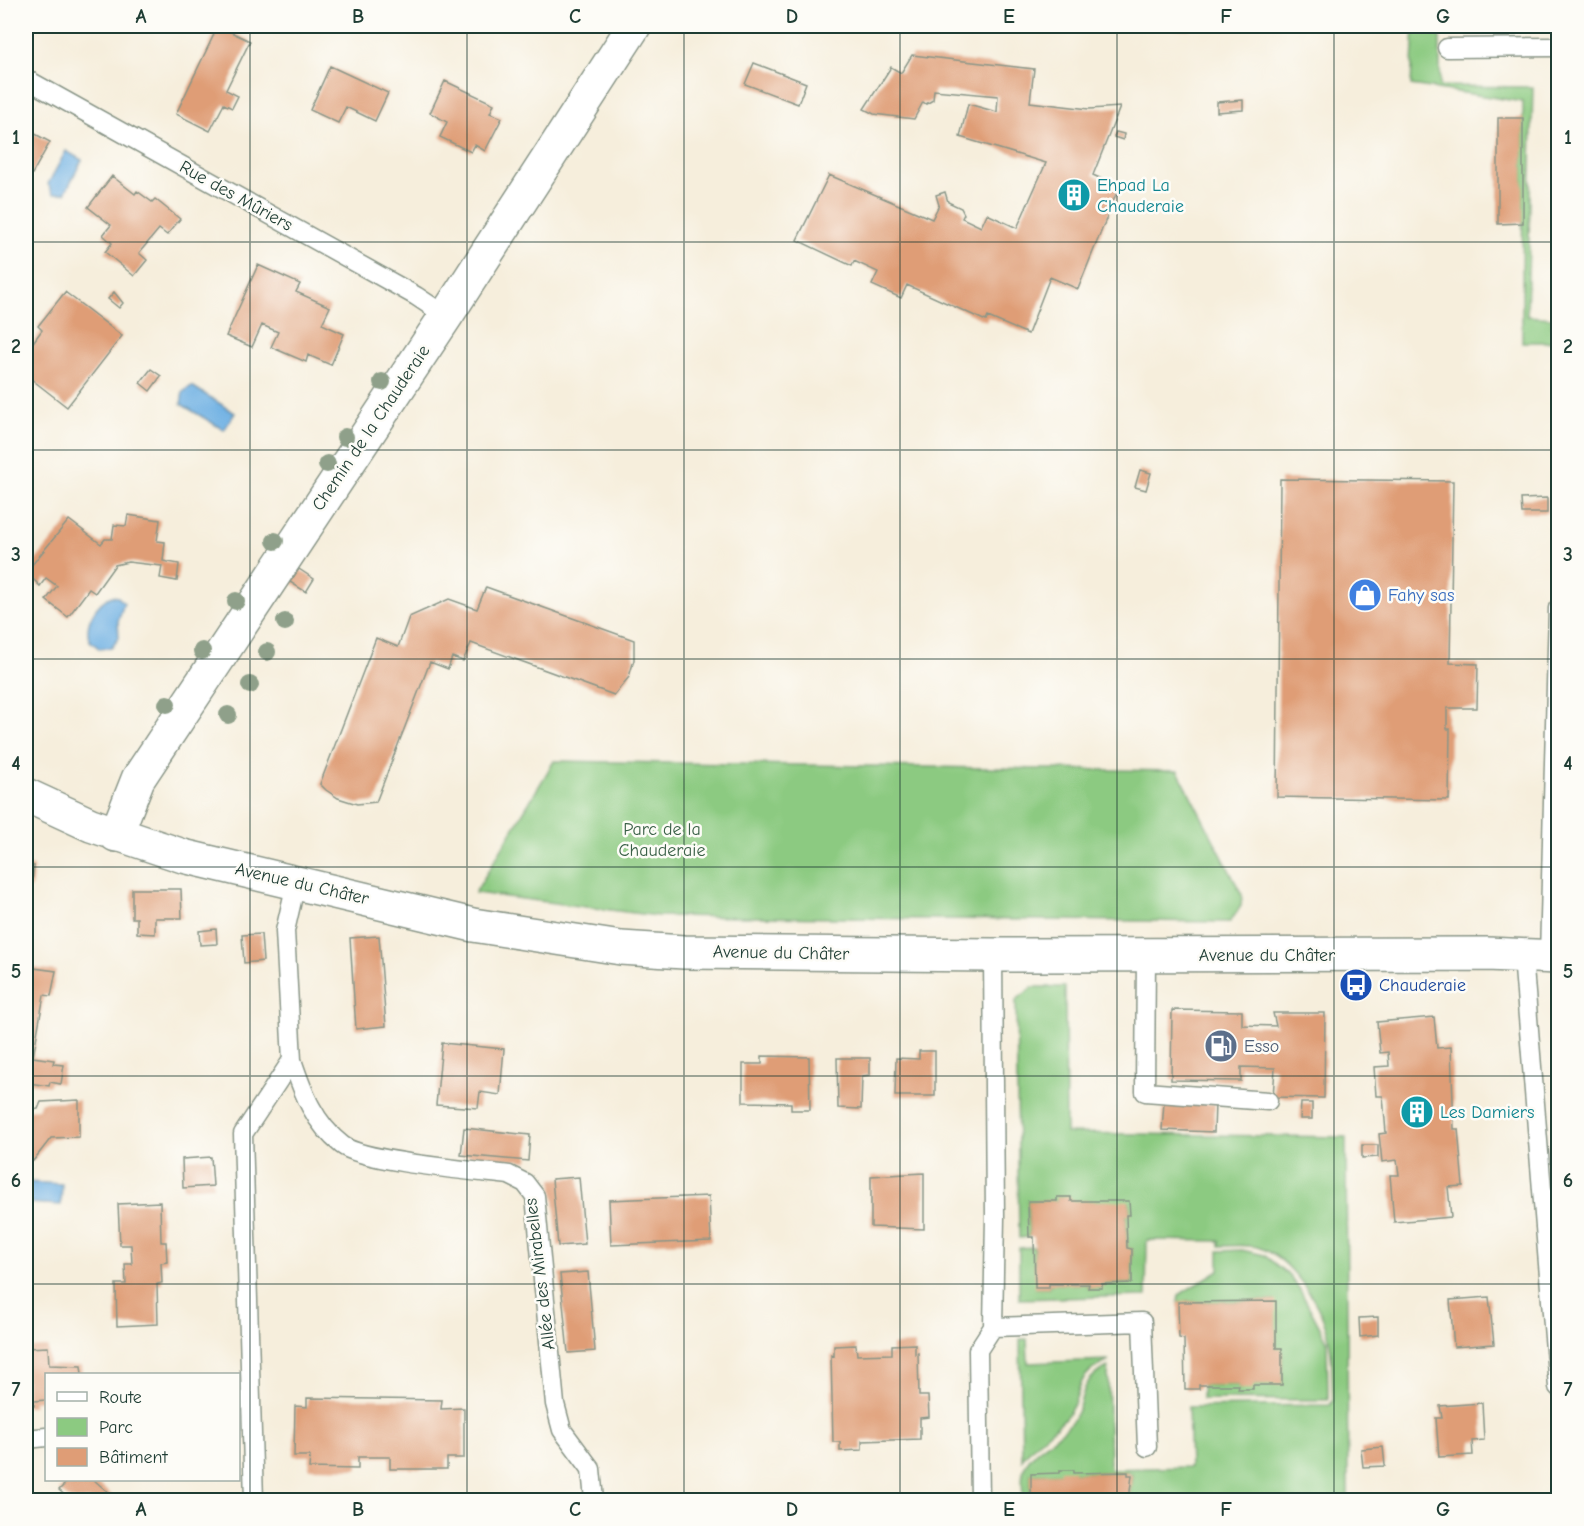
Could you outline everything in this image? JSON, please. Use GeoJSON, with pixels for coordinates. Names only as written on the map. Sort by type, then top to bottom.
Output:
{"type":"FeatureCollection","features":[{"type":"Feature","properties":{"kind":"main road","name":"Chemin de la Chauderaie"},"geometry":{"type":"LineString","coordinates":[[116,835],[138,779],[446,316],[634,26]]}},
{"type":"Feature","properties":{"kind":"main road","name":"Avenue du Châter"},"geometry":{"type":"LineString","coordinates":[[26,795],[116,835],[183,856],[473,925],[621,948],[684,952],[1543,957]]}},
{"type":"Feature","properties":{"kind":"lane"},"geometry":{"type":"LineString","coordinates":[[1447,48],[1558,47]]}},
{"type":"Feature","properties":{"kind":"lane","name":"Rue des Mûriers"},"geometry":{"type":"LineString","coordinates":[[26,79],[416,296],[446,316]]}},
{"type":"Feature","properties":{"kind":"lane"},"geometry":{"type":"LineString","coordinates":[[1558,608],[1557,775],[1543,957],[1558,1387]]}},
{"type":"Feature","properties":{"kind":"lane","name":"Allée des Mirabelles"},"geometry":{"type":"LineString","coordinates":[[296,883],[285,931],[292,1060],[305,1100],[324,1128],[344,1147],[372,1157],[509,1175],[525,1183],[535,1196],[555,1404],[562,1430],[591,1469],[594,1500]]}},
{"type":"Feature","properties":{"kind":"lane"},"geometry":{"type":"LineString","coordinates":[[981,1500],[978,1350],[993,1327],[995,1205],[993,955]]}},
{"type":"Feature","properties":{"kind":"lane"},"geometry":{"type":"LineString","coordinates":[[1146,955],[1145,1092],[1268,1101]]}},
{"type":"Feature","properties":{"kind":"lane"},"geometry":{"type":"LineString","coordinates":[[254,1500],[244,1415],[243,1134],[292,1060]]}},
{"type":"Feature","properties":{"kind":"lane"},"geometry":{"type":"LineString","coordinates":[[993,1327],[1142,1322],[1147,1447]]}},
{"type":"Feature","properties":{"kind":"lane"},"geometry":{"type":"LineString","coordinates":[[26,1443],[27,1439],[45,1437]]}},
{"type":"Feature","properties":{"kind":"green space"},"geometry":{"type":"Polygon","coordinates":[[[1414,26],[1440,26],[1440,86],[1533,87],[1527,316],[1552,318],[1552,342],[1522,342],[1523,102],[1411,85],[1414,26]]]}},
{"type":"Feature","properties":{"kind":"green space","name":"Parc de la Chauderaie"},"geometry":{"type":"Polygon","coordinates":[[[554,761],[1178,771],[1242,895],[1241,906],[1230,922],[658,916],[475,893],[554,761]]]}},
{"type":"Feature","properties":{"kind":"green space"},"geometry":{"type":"Polygon","coordinates":[[[1033,987],[1065,987],[1066,1133],[1346,1137],[1348,1500],[1129,1500],[1132,1475],[1128,1472],[1031,1474],[1031,1500],[1023,1500],[1022,1477],[1026,1464],[1035,1453],[1068,1426],[1074,1418],[1090,1380],[1108,1367],[1110,1469],[1190,1467],[1188,1407],[1330,1405],[1333,1400],[1330,1346],[1326,1326],[1320,1312],[1293,1272],[1269,1252],[1257,1247],[1220,1246],[1220,1241],[1147,1240],[1146,1296],[1019,1299],[1019,1248],[1034,1247],[1036,1288],[1049,1288],[1049,1284],[1089,1284],[1088,1288],[1102,1288],[1102,1284],[1132,1283],[1132,1249],[1127,1248],[1126,1215],[1130,1214],[1129,1202],[1071,1201],[1070,1197],[1058,1197],[1057,1201],[1028,1201],[1029,1237],[1019,1238],[1016,1000],[1033,987]]]}},
{"type":"Feature","properties":{"kind":"green space"},"geometry":{"type":"Polygon","coordinates":[[[1242,1250],[1264,1255],[1290,1276],[1300,1290],[1327,1341],[1328,1400],[1202,1399],[1202,1385],[1239,1385],[1239,1389],[1253,1385],[1282,1384],[1282,1349],[1276,1348],[1275,1301],[1178,1302],[1179,1295],[1219,1270],[1219,1251],[1242,1250]]]}},
{"type":"Feature","properties":{"kind":"green space"},"geometry":{"type":"Polygon","coordinates":[[[1020,1339],[1027,1339],[1028,1363],[1109,1360],[1087,1374],[1070,1411],[1022,1459],[1020,1339]]]}},
{"type":"Feature","properties":{"kind":"water"},"geometry":{"type":"Polygon","coordinates":[[[66,151],[82,160],[65,193],[53,194],[48,184],[66,151]]]}},
{"type":"Feature","properties":{"kind":"water"},"geometry":{"type":"Polygon","coordinates":[[[192,386],[235,413],[224,430],[181,404],[183,392],[192,386]]]}},
{"type":"Feature","properties":{"kind":"water"},"geometry":{"type":"Polygon","coordinates":[[[112,596],[118,597],[124,603],[118,621],[119,638],[112,647],[100,649],[90,641],[88,628],[96,609],[112,596]]]}},
{"type":"Feature","properties":{"kind":"water"},"geometry":{"type":"Polygon","coordinates":[[[26,1182],[62,1184],[61,1205],[26,1203],[26,1182]]]}},
{"type":"Feature","properties":{"kind":"building"},"geometry":{"type":"Polygon","coordinates":[[[218,26],[250,41],[226,90],[238,96],[232,108],[224,104],[210,131],[176,114],[218,26]]]}},
{"type":"Feature","properties":{"kind":"building"},"geometry":{"type":"Polygon","coordinates":[[[1168,26],[1190,26],[1190,30],[1167,29],[1168,26]]]}},
{"type":"Feature","properties":{"kind":"building","name":"Ehpad La Chauderaie"},"geometry":{"type":"Polygon","coordinates":[[[912,55],[1034,69],[1030,102],[1089,109],[1120,107],[1093,175],[1119,187],[1078,289],[1050,277],[1028,334],[988,317],[986,321],[907,285],[901,298],[872,285],[878,272],[854,261],[852,266],[797,240],[829,175],[932,219],[939,205],[936,195],[945,192],[948,202],[961,208],[964,214],[962,218],[981,227],[987,214],[1017,228],[1046,163],[960,137],[968,104],[997,112],[998,96],[934,90],[933,100],[926,104],[923,102],[914,119],[874,114],[864,109],[891,67],[901,73],[912,55]]]}},
{"type":"Feature","properties":{"kind":"building"},"geometry":{"type":"Polygon","coordinates":[[[754,63],[806,83],[798,104],[745,84],[754,63]]]}},
{"type":"Feature","properties":{"kind":"building"},"geometry":{"type":"Polygon","coordinates":[[[330,66],[388,93],[375,121],[346,107],[338,123],[310,110],[330,66]]]}},
{"type":"Feature","properties":{"kind":"building"},"geometry":{"type":"Polygon","coordinates":[[[445,81],[494,104],[490,113],[502,118],[485,151],[475,145],[471,152],[440,137],[447,122],[430,113],[445,81]]]}},
{"type":"Feature","properties":{"kind":"building"},"geometry":{"type":"Polygon","coordinates":[[[1243,100],[1243,110],[1217,112],[1217,102],[1243,100]]]}},
{"type":"Feature","properties":{"kind":"building"},"geometry":{"type":"Polygon","coordinates":[[[1498,118],[1523,118],[1523,223],[1498,224],[1498,118]]]}},
{"type":"Feature","properties":{"kind":"building"},"geometry":{"type":"Polygon","coordinates":[[[26,129],[50,142],[32,174],[26,171],[26,129]]]}},
{"type":"Feature","properties":{"kind":"building"},"geometry":{"type":"Polygon","coordinates":[[[1116,132],[1124,134],[1123,140],[1114,137],[1116,132]]]}},
{"type":"Feature","properties":{"kind":"building"},"geometry":{"type":"Polygon","coordinates":[[[112,176],[135,194],[137,191],[152,202],[155,199],[180,219],[167,235],[159,229],[139,253],[147,260],[134,276],[105,252],[112,243],[103,235],[111,225],[88,207],[112,176]]]}},
{"type":"Feature","properties":{"kind":"building"},"geometry":{"type":"Polygon","coordinates":[[[258,265],[300,284],[296,292],[330,307],[322,324],[344,334],[331,365],[308,355],[306,362],[271,347],[278,332],[262,325],[252,347],[226,336],[258,265]]]}},
{"type":"Feature","properties":{"kind":"building"},"geometry":{"type":"Polygon","coordinates":[[[65,292],[122,336],[67,407],[26,375],[26,352],[42,330],[38,326],[65,292]]]}},
{"type":"Feature","properties":{"kind":"building"},"geometry":{"type":"Polygon","coordinates":[[[114,292],[123,303],[119,308],[108,299],[114,292]]]}},
{"type":"Feature","properties":{"kind":"building"},"geometry":{"type":"Polygon","coordinates":[[[151,369],[161,376],[150,391],[140,383],[151,369]]]}},
{"type":"Feature","properties":{"kind":"building"},"geometry":{"type":"Polygon","coordinates":[[[1140,470],[1151,473],[1146,490],[1135,487],[1140,470]]]}},
{"type":"Feature","properties":{"kind":"building","name":"Fahy sas"},"geometry":{"type":"Polygon","coordinates":[[[1280,479],[1453,481],[1450,663],[1478,664],[1477,708],[1447,708],[1447,729],[1450,729],[1449,800],[1277,797],[1280,479]]]}},
{"type":"Feature","properties":{"kind":"building"},"geometry":{"type":"Polygon","coordinates":[[[1547,498],[1547,513],[1522,513],[1521,499],[1547,498]]]}},
{"type":"Feature","properties":{"kind":"building"},"geometry":{"type":"Polygon","coordinates":[[[128,515],[160,520],[157,541],[165,542],[163,561],[179,564],[177,581],[160,578],[162,566],[128,562],[115,565],[95,593],[89,589],[68,617],[46,600],[57,586],[46,578],[40,586],[26,572],[69,520],[101,544],[105,539],[112,539],[114,525],[126,526],[128,515]]]}},
{"type":"Feature","properties":{"kind":"building"},"geometry":{"type":"Polygon","coordinates":[[[299,569],[314,579],[306,592],[290,582],[299,569]]]}},
{"type":"Feature","properties":{"kind":"building"},"geometry":{"type":"Polygon","coordinates":[[[486,587],[634,640],[634,660],[629,677],[614,695],[471,643],[463,661],[452,657],[448,669],[430,662],[376,802],[357,804],[338,798],[326,790],[320,784],[376,638],[398,647],[409,617],[449,599],[477,609],[486,587]]]}},
{"type":"Feature","properties":{"kind":"building"},"geometry":{"type":"Polygon","coordinates":[[[26,865],[34,866],[31,889],[26,888],[26,865]]]}},
{"type":"Feature","properties":{"kind":"building"},"geometry":{"type":"Polygon","coordinates":[[[132,889],[181,889],[182,918],[155,918],[155,934],[137,933],[137,918],[132,918],[132,889]]]}},
{"type":"Feature","properties":{"kind":"building"},"geometry":{"type":"Polygon","coordinates":[[[216,929],[217,944],[200,945],[199,931],[216,929]]]}},
{"type":"Feature","properties":{"kind":"building"},"geometry":{"type":"Polygon","coordinates":[[[261,934],[263,961],[244,963],[242,935],[261,934]]]}},
{"type":"Feature","properties":{"kind":"building"},"geometry":{"type":"Polygon","coordinates":[[[379,936],[386,1026],[356,1029],[350,938],[379,936]]]}},
{"type":"Feature","properties":{"kind":"building"},"geometry":{"type":"Polygon","coordinates":[[[26,967],[56,971],[51,996],[44,995],[33,1057],[54,1060],[53,1064],[64,1065],[61,1084],[50,1082],[49,1086],[29,1083],[27,1095],[26,967]]]}},
{"type":"Feature","properties":{"kind":"building"},"geometry":{"type":"Polygon","coordinates":[[[1172,1010],[1242,1011],[1242,1025],[1276,1026],[1273,1013],[1325,1013],[1324,1098],[1273,1097],[1275,1068],[1241,1067],[1241,1081],[1171,1080],[1172,1010]]]}},
{"type":"Feature","properties":{"kind":"building","name":"Les Damiers"},"geometry":{"type":"Polygon","coordinates":[[[1434,1017],[1437,1048],[1451,1047],[1454,1129],[1458,1129],[1463,1186],[1448,1187],[1451,1217],[1394,1222],[1390,1175],[1399,1175],[1397,1160],[1382,1162],[1379,1134],[1386,1133],[1383,1096],[1376,1096],[1374,1067],[1389,1066],[1388,1052],[1380,1053],[1377,1022],[1434,1017]]]}},
{"type":"Feature","properties":{"kind":"building"},"geometry":{"type":"Polygon","coordinates":[[[442,1043],[504,1049],[500,1095],[480,1092],[478,1108],[436,1105],[442,1043]]]}},
{"type":"Feature","properties":{"kind":"building"},"geometry":{"type":"Polygon","coordinates":[[[919,1051],[935,1051],[935,1096],[895,1096],[896,1058],[919,1059],[919,1051]]]}},
{"type":"Feature","properties":{"kind":"building"},"geometry":{"type":"Polygon","coordinates":[[[762,1056],[809,1057],[810,1110],[791,1110],[791,1103],[743,1102],[743,1064],[762,1064],[762,1056]]]}},
{"type":"Feature","properties":{"kind":"building"},"geometry":{"type":"Polygon","coordinates":[[[837,1058],[870,1058],[870,1075],[862,1076],[861,1109],[838,1108],[837,1058]]]}},
{"type":"Feature","properties":{"kind":"building"},"geometry":{"type":"Polygon","coordinates":[[[79,1100],[79,1137],[51,1138],[33,1161],[26,1154],[26,1110],[38,1109],[41,1102],[79,1100]]]}},
{"type":"Feature","properties":{"kind":"building"},"geometry":{"type":"Polygon","coordinates":[[[1164,1102],[1215,1104],[1214,1132],[1162,1130],[1164,1102]]]}},
{"type":"Feature","properties":{"kind":"building"},"geometry":{"type":"Polygon","coordinates":[[[1301,1103],[1312,1103],[1312,1119],[1300,1119],[1301,1103]]]}},
{"type":"Feature","properties":{"kind":"building"},"geometry":{"type":"Polygon","coordinates":[[[464,1128],[530,1135],[528,1161],[461,1155],[464,1128]]]}},
{"type":"Feature","properties":{"kind":"building"},"geometry":{"type":"Polygon","coordinates":[[[1362,1145],[1378,1145],[1378,1157],[1362,1158],[1362,1145]]]}},
{"type":"Feature","properties":{"kind":"building"},"geometry":{"type":"Polygon","coordinates":[[[211,1157],[213,1186],[183,1188],[182,1159],[211,1157]]]}},
{"type":"Feature","properties":{"kind":"building"},"geometry":{"type":"Polygon","coordinates":[[[924,1173],[924,1229],[871,1227],[871,1176],[924,1173]]]}},
{"type":"Feature","properties":{"kind":"building"},"geometry":{"type":"Polygon","coordinates":[[[579,1177],[585,1244],[558,1246],[552,1179],[579,1177]]]}},
{"type":"Feature","properties":{"kind":"building"},"geometry":{"type":"Polygon","coordinates":[[[709,1196],[711,1241],[611,1245],[609,1200],[709,1196]]]}},
{"type":"Feature","properties":{"kind":"building"},"geometry":{"type":"Polygon","coordinates":[[[1057,1197],[1071,1197],[1071,1201],[1129,1201],[1130,1215],[1126,1215],[1127,1248],[1132,1249],[1132,1283],[1102,1284],[1102,1288],[1088,1288],[1089,1284],[1049,1284],[1049,1288],[1035,1288],[1034,1237],[1029,1237],[1028,1201],[1057,1201],[1057,1197]]]}},
{"type":"Feature","properties":{"kind":"building"},"geometry":{"type":"Polygon","coordinates":[[[160,1202],[161,1242],[166,1242],[167,1262],[161,1263],[162,1283],[157,1284],[158,1324],[117,1326],[116,1284],[126,1284],[125,1264],[132,1264],[131,1245],[120,1245],[118,1204],[160,1202]]]}},
{"type":"Feature","properties":{"kind":"building"},"geometry":{"type":"Polygon","coordinates":[[[588,1272],[595,1351],[568,1353],[560,1274],[588,1272]]]}},
{"type":"Feature","properties":{"kind":"building"},"geometry":{"type":"Polygon","coordinates":[[[1489,1297],[1494,1344],[1454,1347],[1450,1300],[1489,1297]]]}},
{"type":"Feature","properties":{"kind":"building"},"geometry":{"type":"Polygon","coordinates":[[[1276,1301],[1276,1348],[1282,1348],[1282,1385],[1253,1385],[1253,1389],[1238,1389],[1239,1385],[1199,1385],[1199,1389],[1185,1389],[1184,1339],[1179,1338],[1178,1302],[1276,1301]]]}},
{"type":"Feature","properties":{"kind":"building"},"geometry":{"type":"Polygon","coordinates":[[[1378,1317],[1378,1335],[1360,1337],[1359,1318],[1378,1317]]]}},
{"type":"Feature","properties":{"kind":"building"},"geometry":{"type":"Polygon","coordinates":[[[915,1344],[915,1354],[918,1353],[919,1396],[928,1396],[929,1417],[920,1418],[920,1439],[862,1441],[862,1450],[840,1451],[840,1442],[833,1442],[831,1355],[834,1356],[834,1346],[856,1345],[857,1355],[892,1354],[892,1345],[915,1344]]]}},
{"type":"Feature","properties":{"kind":"building"},"geometry":{"type":"Polygon","coordinates":[[[48,1347],[49,1365],[81,1366],[82,1373],[45,1373],[45,1400],[34,1401],[34,1406],[26,1406],[26,1348],[48,1347]]]}},
{"type":"Feature","properties":{"kind":"building"},"geometry":{"type":"Polygon","coordinates":[[[307,1398],[442,1400],[441,1409],[464,1408],[464,1458],[447,1458],[447,1469],[390,1469],[390,1457],[358,1457],[358,1469],[309,1468],[310,1456],[294,1456],[295,1406],[307,1407],[307,1398]]]}},
{"type":"Feature","properties":{"kind":"building"},"geometry":{"type":"Polygon","coordinates":[[[1482,1403],[1484,1440],[1472,1441],[1473,1455],[1439,1457],[1436,1418],[1442,1418],[1440,1406],[1482,1403]]]}},
{"type":"Feature","properties":{"kind":"building"},"geometry":{"type":"Polygon","coordinates":[[[1383,1447],[1385,1466],[1363,1467],[1361,1449],[1383,1447]]]}},
{"type":"Feature","properties":{"kind":"building"},"geometry":{"type":"Polygon","coordinates":[[[1060,1470],[1074,1470],[1074,1473],[1128,1472],[1128,1475],[1132,1475],[1129,1500],[1031,1500],[1031,1474],[1060,1473],[1060,1470]]]}},
{"type":"Feature","properties":{"kind":"building"},"geometry":{"type":"Polygon","coordinates":[[[68,1481],[95,1481],[117,1500],[70,1500],[59,1490],[68,1481]]]}},
{"type":"Feature","properties":{"kind":"place","name":"Ehpad La Chauderaie"},"geometry":{"type":"Point","coordinates":[1074,195]}},
{"type":"Feature","properties":{"kind":"place","name":"Fahy sas"},"geometry":{"type":"Point","coordinates":[1365,595]}},
{"type":"Feature","properties":{"kind":"place","name":"Chauderaie"},"geometry":{"type":"Point","coordinates":[1356,985]}},
{"type":"Feature","properties":{"kind":"place","name":"Esso"},"geometry":{"type":"Point","coordinates":[1221,1046]}},
{"type":"Feature","properties":{"kind":"place","name":"Les Damiers"},"geometry":{"type":"Point","coordinates":[1417,1112]}}]}
